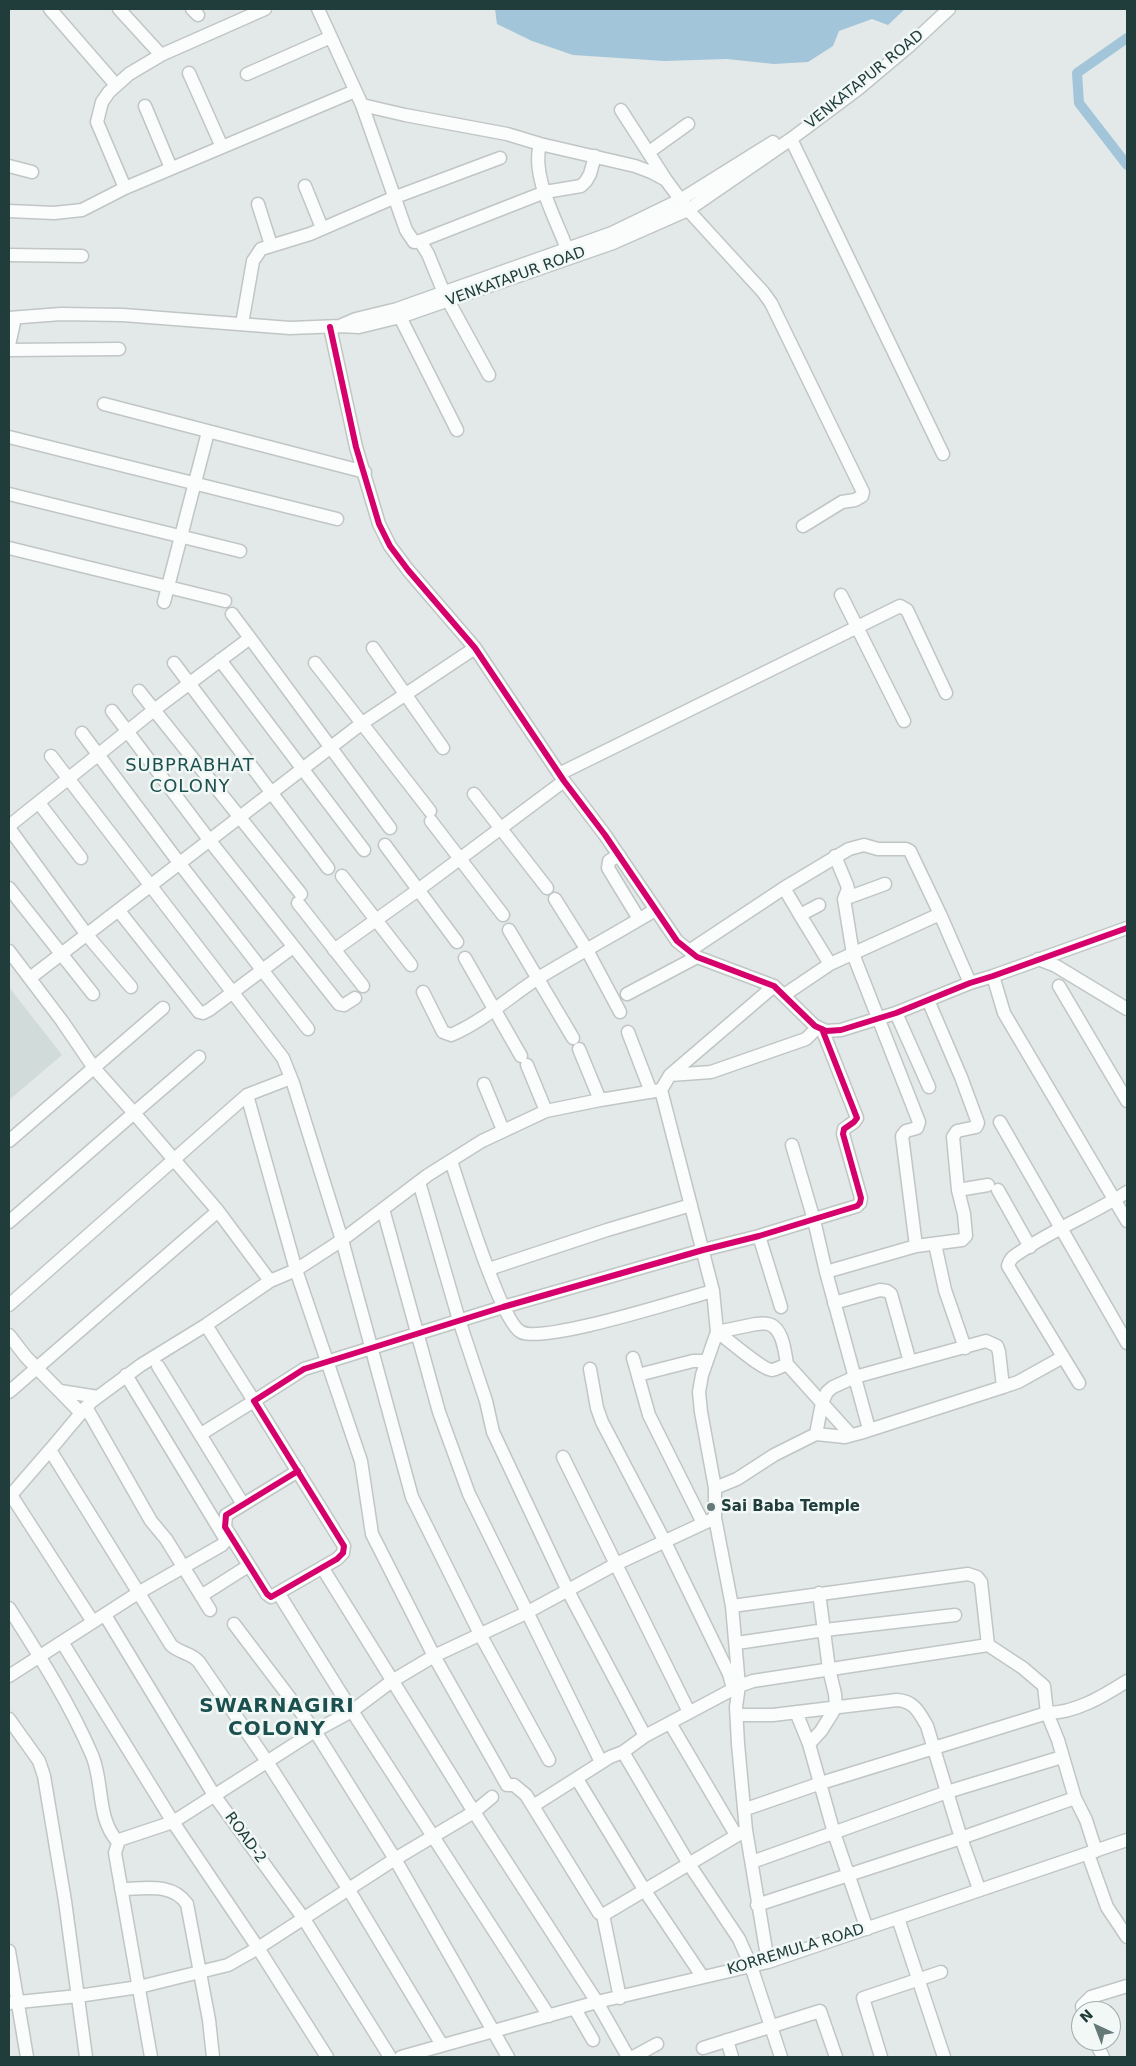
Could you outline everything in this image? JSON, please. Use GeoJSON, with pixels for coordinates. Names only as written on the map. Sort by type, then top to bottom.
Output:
{"type":"FeatureCollection","features":[{"type":"Feature","properties":{"kind":"street"},"geometry":{"type":"LineString","coordinates":[[50,9],[116,85]]}},
{"type":"Feature","properties":{"kind":"street"},"geometry":{"type":"LineString","coordinates":[[118,9],[161,55]]}},
{"type":"Feature","properties":{"kind":"street"},"geometry":{"type":"LineString","coordinates":[[125,188],[97,122],[102,102],[116,85],[129,74],[161,55],[249,12],[265,9]]}},
{"type":"Feature","properties":{"kind":"street"},"geometry":{"type":"LineString","coordinates":[[318,9],[362,104],[393,198],[408,235],[414,242],[545,192],[581,186],[590,174],[594,156]]}},
{"type":"Feature","properties":{"kind":"street"},"geometry":{"type":"LineString","coordinates":[[939,9],[853,85],[787,133],[680,200],[612,233],[446,297],[335,326],[356,447],[379,524],[390,546],[408,570],[475,648],[562,777],[619,855],[677,941],[694,954],[779,990],[799,1012],[826,1031],[841,1030],[896,1013],[970,983],[1127,928]]}},
{"type":"Feature","properties":{"kind":"street","name":"VENKATAPUR ROAD"},"geometry":{"type":"LineString","coordinates":[[12,318],[61,314],[123,315],[290,328],[359,327],[400,317],[446,297],[613,243],[688,210],[791,139],[858,89],[949,9]]}},
{"type":"Feature","properties":{"kind":"street"},"geometry":{"type":"LineString","coordinates":[[247,74],[332,37]]}},
{"type":"Feature","properties":{"kind":"street"},"geometry":{"type":"LineString","coordinates":[[189,74],[222,147]]}},
{"type":"Feature","properties":{"kind":"street"},"geometry":{"type":"LineString","coordinates":[[9,211],[72,212],[82,210],[125,188],[355,90]]}},
{"type":"Feature","properties":{"kind":"street"},"geometry":{"type":"LineString","coordinates":[[362,104],[405,115],[507,134],[540,144],[635,166],[666,180]]}},
{"type":"Feature","properties":{"kind":"street"},"geometry":{"type":"LineString","coordinates":[[145,106],[171,168]]}},
{"type":"Feature","properties":{"kind":"street"},"geometry":{"type":"LineString","coordinates":[[621,110],[680,200],[764,292],[771,303],[863,492],[862,496],[855,500],[842,502],[803,526]]}},
{"type":"Feature","properties":{"kind":"street"},"geometry":{"type":"LineString","coordinates":[[649,152],[688,124]]}},
{"type":"Feature","properties":{"kind":"street"},"geometry":{"type":"LineString","coordinates":[[791,139],[944,454]]}},
{"type":"Feature","properties":{"kind":"street"},"geometry":{"type":"LineString","coordinates":[[540,144],[536,156],[539,176],[567,249]]}},
{"type":"Feature","properties":{"kind":"street"},"geometry":{"type":"LineString","coordinates":[[242,324],[253,261],[261,249],[322,228],[393,198],[500,158]]}},
{"type":"Feature","properties":{"kind":"street"},"geometry":{"type":"LineString","coordinates":[[9,166],[32,172]]}},
{"type":"Feature","properties":{"kind":"street"},"geometry":{"type":"LineString","coordinates":[[305,186],[322,228]]}},
{"type":"Feature","properties":{"kind":"street"},"geometry":{"type":"LineString","coordinates":[[258,204],[271,245]]}},
{"type":"Feature","properties":{"kind":"street"},"geometry":{"type":"LineString","coordinates":[[420,241],[428,254],[446,297],[489,375]]}},
{"type":"Feature","properties":{"kind":"street"},"geometry":{"type":"LineString","coordinates":[[9,255],[82,256]]}},
{"type":"Feature","properties":{"kind":"street"},"geometry":{"type":"LineString","coordinates":[[400,317],[457,430]]}},
{"type":"Feature","properties":{"kind":"street"},"geometry":{"type":"LineString","coordinates":[[9,344],[12,318]]}},
{"type":"Feature","properties":{"kind":"street"},"geometry":{"type":"LineString","coordinates":[[9,350],[119,349]]}},
{"type":"Feature","properties":{"kind":"street"},"geometry":{"type":"LineString","coordinates":[[104,404],[365,472]]}},
{"type":"Feature","properties":{"kind":"street"},"geometry":{"type":"LineString","coordinates":[[164,602],[208,432]]}},
{"type":"Feature","properties":{"kind":"street"},"geometry":{"type":"LineString","coordinates":[[9,437],[337,518]]}},
{"type":"Feature","properties":{"kind":"street"},"geometry":{"type":"LineString","coordinates":[[9,494],[240,551]]}},
{"type":"Feature","properties":{"kind":"street"},"geometry":{"type":"LineString","coordinates":[[9,548],[226,601]]}},
{"type":"Feature","properties":{"kind":"street"},"geometry":{"type":"LineString","coordinates":[[841,595],[904,721]]}},
{"type":"Feature","properties":{"kind":"street"},"geometry":{"type":"LineString","coordinates":[[334,950],[501,828],[562,777],[896,607],[902,606],[907,610],[946,693]]}},
{"type":"Feature","properties":{"kind":"street"},"geometry":{"type":"LineString","coordinates":[[232,614],[390,828]]}},
{"type":"Feature","properties":{"kind":"street"},"geometry":{"type":"LineString","coordinates":[[130,987],[87,935],[9,827],[154,710],[250,638]]}},
{"type":"Feature","properties":{"kind":"street"},"geometry":{"type":"LineString","coordinates":[[373,648],[444,748]]}},
{"type":"Feature","properties":{"kind":"street"},"geometry":{"type":"LineString","coordinates":[[30,978],[362,724],[405,693],[475,648]]}},
{"type":"Feature","properties":{"kind":"street"},"geometry":{"type":"LineString","coordinates":[[220,660],[364,850]]}},
{"type":"Feature","properties":{"kind":"street"},"geometry":{"type":"LineString","coordinates":[[174,663],[328,868]]}},
{"type":"Feature","properties":{"kind":"street"},"geometry":{"type":"LineString","coordinates":[[315,663],[503,915]]}},
{"type":"Feature","properties":{"kind":"street"},"geometry":{"type":"LineString","coordinates":[[139,691],[239,817],[300,899],[334,950],[363,986]]}},
{"type":"Feature","properties":{"kind":"street"},"geometry":{"type":"LineString","coordinates":[[112,711],[210,841],[339,1004],[344,1005],[355,998]]}},
{"type":"Feature","properties":{"kind":"street"},"geometry":{"type":"LineString","coordinates":[[82,733],[180,864],[308,1029]]}},
{"type":"Feature","properties":{"kind":"street"},"geometry":{"type":"LineString","coordinates":[[51,756],[281,1056],[291,1078],[342,1240],[370,1350],[412,1497],[480,1634],[549,1760]]}},
{"type":"Feature","properties":{"kind":"street"},"geometry":{"type":"LineString","coordinates":[[474,794],[547,888]]}},
{"type":"Feature","properties":{"kind":"street"},"geometry":{"type":"LineString","coordinates":[[38,803],[81,858]]}},
{"type":"Feature","properties":{"kind":"street"},"geometry":{"type":"LineString","coordinates":[[385,845],[457,942]]}},
{"type":"Feature","properties":{"kind":"street"},"geometry":{"type":"LineString","coordinates":[[626,994],[694,954],[784,888],[835,856],[849,849],[864,845],[878,849],[906,849],[916,861],[970,983]]}},
{"type":"Feature","properties":{"kind":"street"},"geometry":{"type":"LineString","coordinates":[[619,855],[609,861],[608,868],[639,919]]}},
{"type":"Feature","properties":{"kind":"street"},"geometry":{"type":"LineString","coordinates":[[835,856],[848,889],[844,899],[853,954],[919,1122],[917,1128],[906,1131],[902,1136],[916,1246]]}},
{"type":"Feature","properties":{"kind":"street"},"geometry":{"type":"LineString","coordinates":[[342,876],[411,965]]}},
{"type":"Feature","properties":{"kind":"street"},"geometry":{"type":"LineString","coordinates":[[844,899],[884,884]]}},
{"type":"Feature","properties":{"kind":"street"},"geometry":{"type":"LineString","coordinates":[[9,888],[93,994]]}},
{"type":"Feature","properties":{"kind":"street"},"geometry":{"type":"LineString","coordinates":[[784,888],[830,964]]}},
{"type":"Feature","properties":{"kind":"street"},"geometry":{"type":"LineString","coordinates":[[555,899],[587,950],[620,1012]]}},
{"type":"Feature","properties":{"kind":"street"},"geometry":{"type":"LineString","coordinates":[[800,915],[819,906]]}},
{"type":"Feature","properties":{"kind":"street"},"geometry":{"type":"LineString","coordinates":[[423,992],[446,1034],[451,1035],[495,1010],[538,978],[655,910]]}},
{"type":"Feature","properties":{"kind":"street"},"geometry":{"type":"LineString","coordinates":[[119,911],[199,1012],[203,1013],[293,947]]}},
{"type":"Feature","properties":{"kind":"street"},"geometry":{"type":"LineString","coordinates":[[93,1622],[10,1496],[84,1410],[98,1397],[126,1375],[270,1281],[296,1270],[342,1240],[419,1182],[482,1141],[546,1111],[656,1091],[670,1075],[779,990],[830,964],[940,914]]}},
{"type":"Feature","properties":{"kind":"street"},"geometry":{"type":"LineString","coordinates":[[509,930],[576,1044],[600,1100]]}},
{"type":"Feature","properties":{"kind":"street"},"geometry":{"type":"LineString","coordinates":[[9,951],[94,1068],[218,1211],[270,1281]]}},
{"type":"Feature","properties":{"kind":"street"},"geometry":{"type":"LineString","coordinates":[[465,958],[524,1060],[546,1111]]}},
{"type":"Feature","properties":{"kind":"street"},"geometry":{"type":"LineString","coordinates":[[1038,959],[1056,966],[1127,1009]]}},
{"type":"Feature","properties":{"kind":"street"},"geometry":{"type":"LineString","coordinates":[[993,976],[1004,1013],[1127,1221]]}},
{"type":"Feature","properties":{"kind":"street"},"geometry":{"type":"LineString","coordinates":[[1059,986],[1127,1101]]}},
{"type":"Feature","properties":{"kind":"street"},"geometry":{"type":"LineString","coordinates":[[826,1272],[916,1246],[962,1240],[966,1236],[964,1214],[958,1190],[953,1137],[957,1131],[976,1127],[978,1123],[961,1077],[928,1000]]}},
{"type":"Feature","properties":{"kind":"street"},"geometry":{"type":"LineString","coordinates":[[9,1142],[163,1008]]}},
{"type":"Feature","properties":{"kind":"street"},"geometry":{"type":"LineString","coordinates":[[896,1013],[929,1087]]}},
{"type":"Feature","properties":{"kind":"street"},"geometry":{"type":"LineString","coordinates":[[670,1075],[711,1072],[806,1039],[820,1028]]}},
{"type":"Feature","properties":{"kind":"street"},"geometry":{"type":"LineString","coordinates":[[201,1434],[304,1369],[370,1350],[502,1307],[759,1236],[857,1206],[861,1200],[843,1134],[844,1129],[857,1118],[820,1028]]}},
{"type":"Feature","properties":{"kind":"street"},"geometry":{"type":"LineString","coordinates":[[603,1915],[741,1832],[746,1809],[738,1744],[736,1706],[737,1643],[716,1518],[715,1488],[700,1399],[702,1376],[717,1332],[713,1291],[692,1205],[656,1091],[628,1032]]}},
{"type":"Feature","properties":{"kind":"street"},"geometry":{"type":"LineString","coordinates":[[9,1222],[199,1057]]}},
{"type":"Feature","properties":{"kind":"street"},"geometry":{"type":"LineString","coordinates":[[9,1305],[247,1095],[291,1078]]}},
{"type":"Feature","properties":{"kind":"street"},"geometry":{"type":"LineString","coordinates":[[484,1084],[503,1130]]}},
{"type":"Feature","properties":{"kind":"street"},"geometry":{"type":"LineString","coordinates":[[247,1095],[296,1270],[361,1461],[372,1534],[434,1656],[507,1785],[518,1787],[533,1806],[599,1913],[603,1915],[620,1998]]}},
{"type":"Feature","properties":{"kind":"street"},"geometry":{"type":"LineString","coordinates":[[1000,1122],[1127,1343]]}},
{"type":"Feature","properties":{"kind":"street"},"geometry":{"type":"LineString","coordinates":[[792,1145],[814,1220],[834,1303],[869,1429]]}},
{"type":"Feature","properties":{"kind":"street"},"geometry":{"type":"LineString","coordinates":[[451,1161],[502,1307],[513,1326],[522,1333],[547,1334],[578,1329],[713,1291]]}},
{"type":"Feature","properties":{"kind":"street"},"geometry":{"type":"LineString","coordinates":[[419,1182],[459,1320],[486,1401],[493,1432],[568,1591],[646,1736]]}},
{"type":"Feature","properties":{"kind":"street"},"geometry":{"type":"LineString","coordinates":[[958,1190],[993,1188],[1030,1246]]}},
{"type":"Feature","properties":{"kind":"street"},"geometry":{"type":"LineString","coordinates":[[1079,1382],[1008,1266],[1012,1258],[1030,1246],[1127,1192]]}},
{"type":"Feature","properties":{"kind":"street"},"geometry":{"type":"LineString","coordinates":[[489,1269],[607,1230],[692,1205]]}},
{"type":"Feature","properties":{"kind":"street"},"geometry":{"type":"LineString","coordinates":[[383,1209],[439,1412],[469,1494],[601,1762]]}},
{"type":"Feature","properties":{"kind":"street"},"geometry":{"type":"LineString","coordinates":[[9,1392],[218,1211]]}},
{"type":"Feature","properties":{"kind":"street"},"geometry":{"type":"LineString","coordinates":[[759,1236],[781,1307]]}},
{"type":"Feature","properties":{"kind":"street"},"geometry":{"type":"LineString","coordinates":[[936,1244],[946,1290],[965,1348]]}},
{"type":"Feature","properties":{"kind":"street"},"geometry":{"type":"LineString","coordinates":[[834,1303],[880,1290],[891,1294],[910,1362]]}},
{"type":"Feature","properties":{"kind":"street"},"geometry":{"type":"LineString","coordinates":[[206,1324],[254,1400],[338,1535],[344,1546],[343,1554],[271,1597],[267,1594],[225,1527],[224,1520],[226,1515],[298,1471]]}},
{"type":"Feature","properties":{"kind":"street"},"geometry":{"type":"LineString","coordinates":[[717,1332],[756,1324],[769,1324],[773,1326],[784,1342],[787,1364],[851,1435]]}},
{"type":"Feature","properties":{"kind":"street"},"geometry":{"type":"LineString","coordinates":[[717,1332],[730,1340],[761,1367],[772,1370],[787,1364]]}},
{"type":"Feature","properties":{"kind":"street"},"geometry":{"type":"LineString","coordinates":[[9,1336],[60,1391],[84,1410],[151,1521],[166,1539],[210,1610]]}},
{"type":"Feature","properties":{"kind":"street"},"geometry":{"type":"LineString","coordinates":[[816,1434],[822,1402],[827,1392],[833,1387],[855,1377],[986,1341],[996,1346],[1000,1352],[1003,1387]]}},
{"type":"Feature","properties":{"kind":"street"},"geometry":{"type":"LineString","coordinates":[[715,1488],[737,1479],[774,1455],[816,1434],[845,1437],[1018,1382],[1063,1357]]}},
{"type":"Feature","properties":{"kind":"street"},"geometry":{"type":"LineString","coordinates":[[633,1358],[649,1415],[702,1523]]}},
{"type":"Feature","properties":{"kind":"street"},"geometry":{"type":"LineString","coordinates":[[638,1375],[693,1361],[707,1361]]}},
{"type":"Feature","properties":{"kind":"street"},"geometry":{"type":"LineString","coordinates":[[158,1366],[241,1501]]}},
{"type":"Feature","properties":{"kind":"street"},"geometry":{"type":"LineString","coordinates":[[590,1369],[597,1408],[602,1422],[665,1542],[736,1687]]}},
{"type":"Feature","properties":{"kind":"street"},"geometry":{"type":"LineString","coordinates":[[9,1676],[138,1593],[222,1545],[226,1540],[126,1375]]}},
{"type":"Feature","properties":{"kind":"street"},"geometry":{"type":"LineString","coordinates":[[60,1391],[98,1397]]}},
{"type":"Feature","properties":{"kind":"street"},"geometry":{"type":"LineString","coordinates":[[50,1450],[171,1645],[176,1650],[195,1657],[268,1763],[349,1890],[442,2044]]}},
{"type":"Feature","properties":{"kind":"street"},"geometry":{"type":"LineString","coordinates":[[563,1457],[689,1712]]}},
{"type":"Feature","properties":{"kind":"street"},"geometry":{"type":"LineString","coordinates":[[151,2057],[114,1853],[118,1842],[122,1838],[141,1834],[173,1822],[268,1763],[315,1731],[352,1711],[392,1681],[434,1656],[526,1613],[616,1564],[716,1518]]}},
{"type":"Feature","properties":{"kind":"street"},"geometry":{"type":"LineString","coordinates":[[201,1596],[245,1568]]}},
{"type":"Feature","properties":{"kind":"street"},"geometry":{"type":"LineString","coordinates":[[325,1572],[474,1812],[597,2002],[628,2057]]}},
{"type":"Feature","properties":{"kind":"street"},"geometry":{"type":"LineString","coordinates":[[732,1606],[968,1574],[976,1577],[981,1582],[988,1645]]}},
{"type":"Feature","properties":{"kind":"street"},"geometry":{"type":"LineString","coordinates":[[809,1744],[821,1731],[836,1707],[819,1593]]}},
{"type":"Feature","properties":{"kind":"street"},"geometry":{"type":"LineString","coordinates":[[282,1599],[549,2016]]}},
{"type":"Feature","properties":{"kind":"street"},"geometry":{"type":"LineString","coordinates":[[9,1608],[40,1657],[92,1755],[107,1824],[112,1836],[118,1842]]}},
{"type":"Feature","properties":{"kind":"street","name":"ROAD-2"},"geometry":{"type":"LineString","coordinates":[[105,1614],[214,1795],[304,1919],[390,2057]]}},
{"type":"Feature","properties":{"kind":"street"},"geometry":{"type":"LineString","coordinates":[[737,1643],[824,1630],[955,1615]]}},
{"type":"Feature","properties":{"kind":"street"},"geometry":{"type":"LineString","coordinates":[[234,1624],[315,1731],[395,1859],[508,2057]]}},
{"type":"Feature","properties":{"kind":"street"},"geometry":{"type":"LineString","coordinates":[[62,1642],[173,1822],[258,1948],[327,2057]]}},
{"type":"Feature","properties":{"kind":"street"},"geometry":{"type":"LineString","coordinates":[[533,1806],[601,1762],[623,1752],[646,1736],[736,1687],[753,1681],[988,1645],[1024,1668],[1044,1686],[1047,1713],[1056,1734],[1074,1798],[1086,1820],[1092,1853],[1107,1907],[1127,1937]]}},
{"type":"Feature","properties":{"kind":"street"},"geometry":{"type":"LineString","coordinates":[[746,1809],[821,1783],[1047,1713],[1061,1713],[1079,1706],[1127,1681]]}},
{"type":"Feature","properties":{"kind":"street"},"geometry":{"type":"LineString","coordinates":[[737,1715],[773,1715],[906,1700],[918,1710],[927,1726],[961,1838],[979,1889]]}},
{"type":"Feature","properties":{"kind":"street"},"geometry":{"type":"LineString","coordinates":[[796,1712],[809,1744],[834,1833],[867,1929]]}},
{"type":"Feature","properties":{"kind":"street"},"geometry":{"type":"LineString","coordinates":[[9,1719],[39,1761],[44,1776],[65,1901],[86,2057]]}},
{"type":"Feature","properties":{"kind":"street"},"geometry":{"type":"LineString","coordinates":[[670,1723],[741,1832],[752,1862],[768,1962]]}},
{"type":"Feature","properties":{"kind":"street"},"geometry":{"type":"LineString","coordinates":[[623,1752],[689,1864],[739,1939],[751,1966],[781,2057]]}},
{"type":"Feature","properties":{"kind":"street"},"geometry":{"type":"LineString","coordinates":[[752,1862],[947,1792],[1062,1757]]}},
{"type":"Feature","properties":{"kind":"street"},"geometry":{"type":"LineString","coordinates":[[577,1779],[645,1891],[702,1976]]}},
{"type":"Feature","properties":{"kind":"street"},"geometry":{"type":"LineString","coordinates":[[13,2002],[78,1996],[139,1987],[228,1965],[304,1919],[395,1859],[474,1812],[492,1797]]}},
{"type":"Feature","properties":{"kind":"street"},"geometry":{"type":"LineString","coordinates":[[758,1905],[961,1838],[1074,1798]]}},
{"type":"Feature","properties":{"kind":"street","name":"KORREMULA ROAD"},"geometry":{"type":"LineString","coordinates":[[401,2057],[425,2054],[442,2044],[597,2002],[768,1962],[1127,1840]]}},
{"type":"Feature","properties":{"kind":"street"},"geometry":{"type":"LineString","coordinates":[[121,1890],[159,1888],[176,1893],[187,1904],[213,2057]]}},
{"type":"Feature","properties":{"kind":"street"},"geometry":{"type":"LineString","coordinates":[[898,1918],[944,2057]]}},
{"type":"Feature","properties":{"kind":"street"},"geometry":{"type":"LineString","coordinates":[[9,1951],[13,2002],[27,2057]]}},
{"type":"Feature","properties":{"kind":"street"},"geometry":{"type":"LineString","coordinates":[[881,2057],[863,1998],[941,1972]]}},
{"type":"Feature","properties":{"kind":"street"},"geometry":{"type":"LineString","coordinates":[[1086,2001],[1127,1986]]}},
{"type":"Feature","properties":{"kind":"street"},"geometry":{"type":"LineString","coordinates":[[574,2009],[593,2040]]}},
{"type":"Feature","properties":{"kind":"street"},"geometry":{"type":"LineString","coordinates":[[703,2048],[820,2011],[836,2057]]}},
{"type":"Feature","properties":{"kind":"street"},"geometry":{"type":"LineString","coordinates":[[727,2040],[732,2057]]}},
{"type":"Feature","properties":{"kind":"street"},"geometry":{"type":"LineString","coordinates":[[633,2057],[657,2044]]}},
{"type":"Feature","properties":{"kind":"shaded area"},"geometry":{"type":"Polygon","coordinates":[[[9,987],[62,1055],[9,1100],[9,987]]]}},
{"type":"Feature","properties":{"kind":"water"},"geometry":{"type":"Polygon","coordinates":[[[495,9],[905,9],[888,25],[872,19],[839,31],[833,46],[808,62],[774,64],[727,59],[664,61],[573,55],[532,41],[497,24],[495,9]]]}},
{"type":"Feature","properties":{"kind":"waterway"},"geometry":{"type":"LineString","coordinates":[[1127,38],[1077,73],[1079,103],[1127,165]]}},
{"type":"Feature","properties":{"kind":"cycle path"},"geometry":{"type":"LineString","coordinates":[[330,327],[356,447],[379,524],[390,546],[408,570],[475,648],[564,781],[605,835],[677,941],[697,957],[774,986],[815,1026],[826,1031],[841,1030],[896,1013],[970,983],[1127,928]]}},
{"type":"Feature","properties":{"kind":"cycle path"},"geometry":{"type":"LineString","coordinates":[[298,1471],[226,1515],[225,1527],[267,1594],[271,1597],[337,1559],[343,1553],[344,1546],[254,1401],[304,1369],[503,1307],[759,1236],[857,1206],[861,1198],[843,1134],[844,1129],[857,1118],[822,1029]]}},
{"type":"Feature","properties":{"kind":"place","name":"Sai Baba Temple"},"geometry":{"type":"Point","coordinates":[711,1507]}},
{"type":"Feature","properties":{"kind":"district","name":"SUBPRABHAT COLONY"},"geometry":{"type":"Point","coordinates":[190,776]}},
{"type":"Feature","properties":{"kind":"district","name":"SWARNAGIRI COLONY"},"geometry":{"type":"Point","coordinates":[277,1718]}}]}
